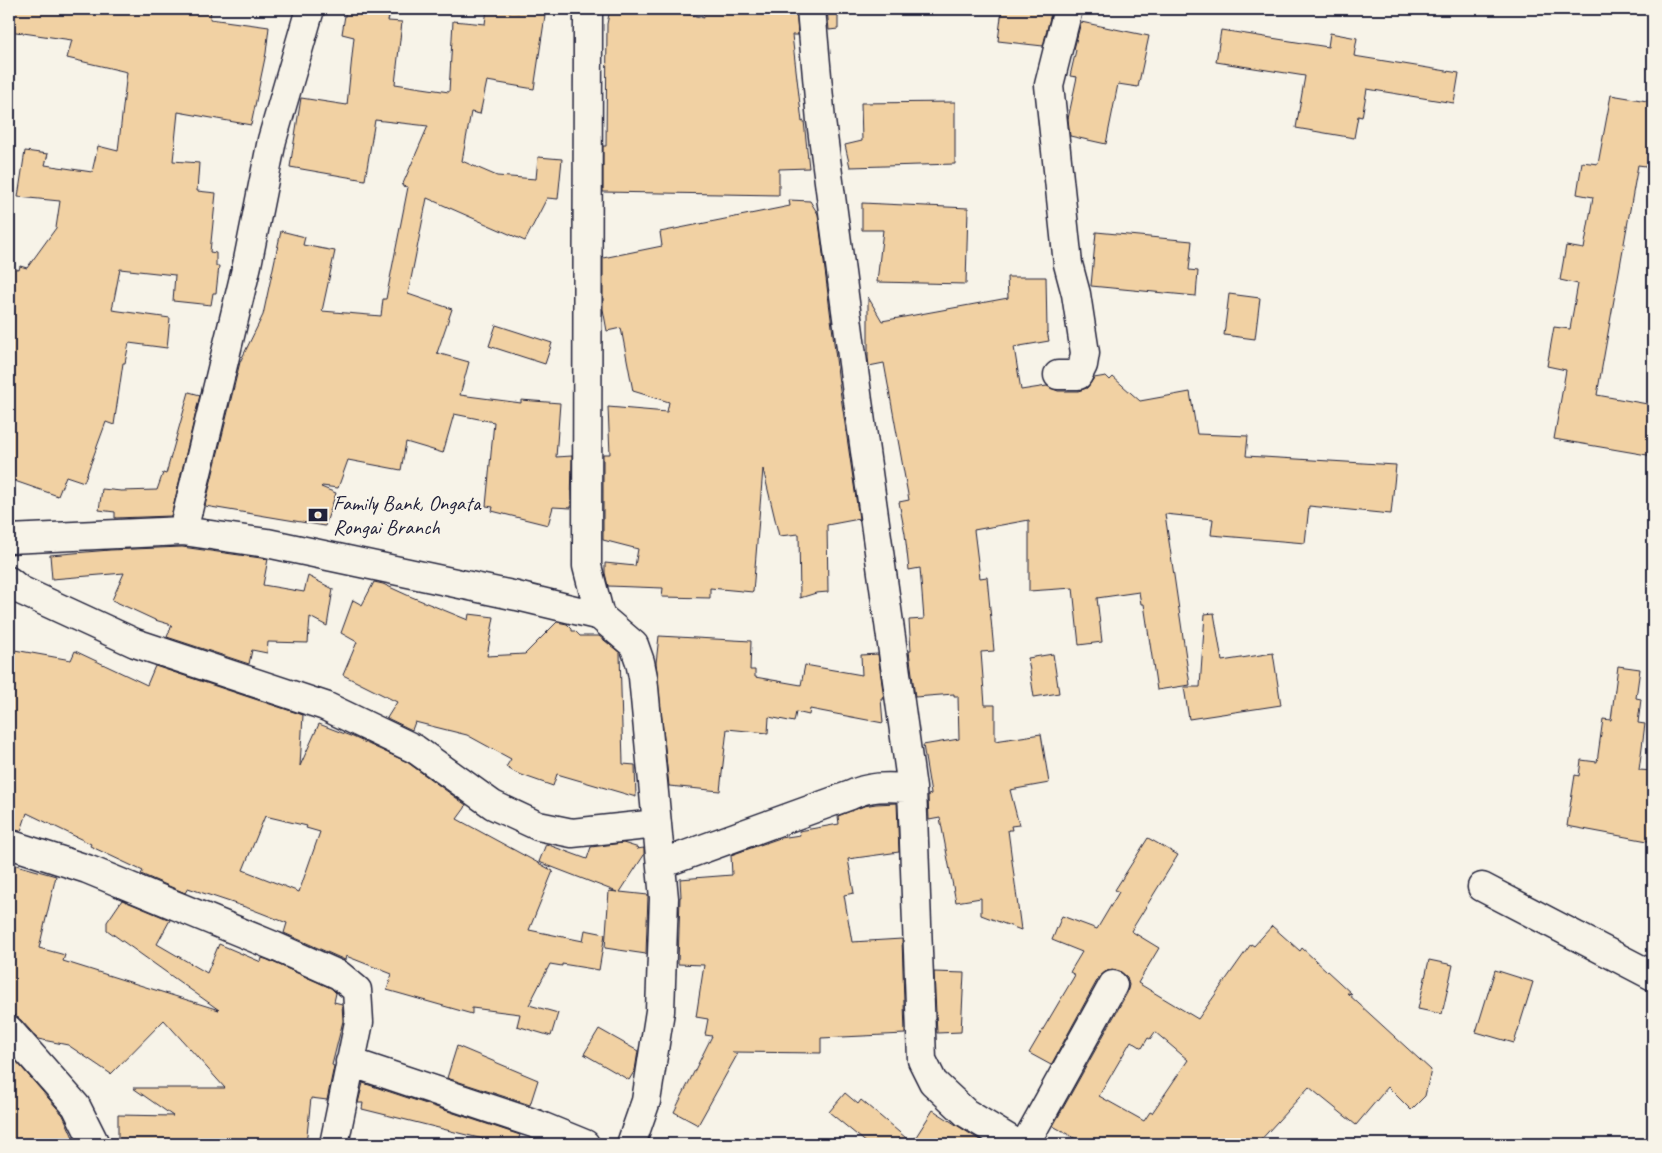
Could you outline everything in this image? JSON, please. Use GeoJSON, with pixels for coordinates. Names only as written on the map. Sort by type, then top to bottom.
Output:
{"type":"FeatureCollection","features":[{"type":"Feature","properties":{"kind":"street"},"geometry":{"type":"LineString","coordinates":[[183,531],[248,265],[272,140],[310,9]]}},
{"type":"Feature","properties":{"kind":"street"},"geometry":{"type":"LineString","coordinates":[[588,9],[587,566],[600,616]]}},
{"type":"Feature","properties":{"kind":"street"},"geometry":{"type":"LineString","coordinates":[[811,9],[821,121],[912,788],[922,1060],[932,1082],[966,1113],[1017,1144]]}},
{"type":"Feature","properties":{"kind":"street"},"geometry":{"type":"LineString","coordinates":[[1058,376],[1078,375],[1083,365],[1085,353],[1076,294],[1068,264],[1049,85],[1068,9]]}},
{"type":"Feature","properties":{"kind":"street"},"geometry":{"type":"LineString","coordinates":[[9,539],[183,531],[267,543],[517,596],[600,616],[634,645],[640,662],[664,898],[660,1011],[646,1101],[631,1144]]}},
{"type":"Feature","properties":{"kind":"street"},"geometry":{"type":"LineString","coordinates":[[9,581],[20,590],[135,643],[325,706],[415,748],[493,805],[538,826],[572,833],[657,824]]}},
{"type":"Feature","properties":{"kind":"street"},"geometry":{"type":"LineString","coordinates":[[661,864],[862,790],[882,787],[912,788]]}},
{"type":"Feature","properties":{"kind":"street"},"geometry":{"type":"LineString","coordinates":[[9,844],[87,869],[274,946],[339,975],[357,990],[359,1022],[334,1144]]}},
{"type":"Feature","properties":{"kind":"street"},"geometry":{"type":"LineString","coordinates":[[1482,887],[1653,976]]}},
{"type":"Feature","properties":{"kind":"street"},"geometry":{"type":"LineString","coordinates":[[1025,1144],[1113,985]]}},
{"type":"Feature","properties":{"kind":"street"},"geometry":{"type":"LineString","coordinates":[[9,1030],[76,1106],[95,1144]]}},
{"type":"Feature","properties":{"kind":"street"},"geometry":{"type":"LineString","coordinates":[[350,1062],[536,1124],[584,1144]]}},
{"type":"Feature","properties":{"kind":"building"},"geometry":{"type":"Polygon","coordinates":[[[9,9],[211,9],[210,19],[269,27],[266,53],[251,125],[178,112],[173,161],[199,163],[197,191],[216,193],[210,252],[216,253],[216,266],[219,266],[216,293],[213,293],[211,305],[173,301],[175,275],[120,269],[112,310],[170,318],[167,348],[129,343],[125,363],[123,363],[114,425],[106,422],[84,482],[66,476],[58,496],[9,479],[9,266],[19,270],[20,266],[27,268],[56,228],[60,201],[18,197],[25,151],[48,154],[45,165],[92,172],[98,146],[118,151],[127,72],[67,58],[72,40],[9,31],[9,9]]]}},
{"type":"Feature","properties":{"kind":"building"},"geometry":{"type":"Polygon","coordinates":[[[346,9],[389,17],[388,21],[402,22],[395,84],[449,92],[453,21],[485,24],[487,9],[519,12],[519,9],[546,9],[534,89],[487,81],[480,114],[471,112],[462,161],[497,176],[536,179],[538,157],[562,159],[558,199],[547,198],[525,241],[427,198],[408,294],[452,309],[437,353],[469,362],[460,395],[521,403],[521,400],[560,403],[556,457],[572,456],[571,508],[553,507],[548,525],[492,511],[493,507],[486,506],[494,422],[454,414],[443,453],[406,442],[401,470],[348,460],[338,488],[321,487],[336,493],[325,526],[205,506],[240,362],[263,315],[281,231],[305,237],[303,245],[335,251],[322,311],[381,316],[383,299],[386,299],[408,187],[402,186],[428,126],[375,120],[365,180],[290,167],[301,98],[347,105],[354,37],[342,34],[346,9]]]}},
{"type":"Feature","properties":{"kind":"building"},"geometry":{"type":"Polygon","coordinates":[[[610,9],[667,9],[704,18],[703,9],[796,9],[798,35],[792,35],[809,168],[779,169],[779,195],[603,192],[603,146],[606,146],[607,24],[610,9]]]}},
{"type":"Feature","properties":{"kind":"building"},"geometry":{"type":"Polygon","coordinates":[[[827,9],[838,9],[838,29],[829,30],[827,9]]]}},
{"type":"Feature","properties":{"kind":"building"},"geometry":{"type":"Polygon","coordinates":[[[1002,9],[1052,9],[1043,46],[998,41],[1002,9]]]}},
{"type":"Feature","properties":{"kind":"building"},"geometry":{"type":"Polygon","coordinates":[[[1081,22],[1149,36],[1138,87],[1118,84],[1106,144],[1070,136],[1068,119],[1077,77],[1070,76],[1081,22]]]}},
{"type":"Feature","properties":{"kind":"building"},"geometry":{"type":"Polygon","coordinates":[[[1221,30],[1328,47],[1330,33],[1357,38],[1354,56],[1459,73],[1454,103],[1367,89],[1362,117],[1358,116],[1354,138],[1296,128],[1305,76],[1216,62],[1221,30]]]}},
{"type":"Feature","properties":{"kind":"building"},"geometry":{"type":"Polygon","coordinates":[[[1611,95],[1653,102],[1653,167],[1638,165],[1597,395],[1653,405],[1653,456],[1554,439],[1566,370],[1547,366],[1554,327],[1570,329],[1578,284],[1560,280],[1566,246],[1584,249],[1593,197],[1577,194],[1582,162],[1598,164],[1611,95]]]}},
{"type":"Feature","properties":{"kind":"building"},"geometry":{"type":"Polygon","coordinates":[[[955,102],[955,164],[850,167],[845,145],[862,141],[861,103],[955,102]]]}},
{"type":"Feature","properties":{"kind":"building"},"geometry":{"type":"Polygon","coordinates":[[[789,200],[810,201],[818,214],[839,383],[859,519],[827,525],[828,592],[816,593],[800,598],[799,534],[779,536],[763,469],[753,592],[710,588],[710,598],[662,597],[663,588],[608,586],[605,563],[635,566],[638,549],[603,540],[603,454],[610,454],[608,407],[667,412],[669,402],[633,391],[621,328],[607,331],[603,309],[603,258],[662,246],[660,232],[790,206],[789,200]]]}},
{"type":"Feature","properties":{"kind":"building"},"geometry":{"type":"Polygon","coordinates":[[[862,203],[968,208],[966,284],[877,282],[883,230],[862,230],[862,203]]]}},
{"type":"Feature","properties":{"kind":"building"},"geometry":{"type":"Polygon","coordinates":[[[1096,232],[1192,241],[1189,270],[1198,271],[1196,296],[1091,286],[1096,232]]]}},
{"type":"Feature","properties":{"kind":"building"},"geometry":{"type":"Polygon","coordinates":[[[1007,277],[1046,277],[1047,331],[1049,341],[1014,347],[1021,390],[1047,386],[1058,391],[1078,391],[1087,388],[1094,378],[1106,376],[1110,380],[1113,377],[1140,401],[1190,392],[1197,434],[1248,436],[1246,456],[1396,465],[1391,514],[1309,506],[1305,543],[1211,535],[1213,519],[1165,514],[1190,685],[1157,690],[1144,604],[1141,604],[1139,592],[1097,598],[1102,642],[1079,645],[1073,588],[1029,591],[1029,520],[974,530],[980,578],[987,577],[994,651],[981,652],[985,705],[995,705],[995,741],[1041,734],[1049,783],[1010,790],[1019,825],[1011,826],[1012,830],[1008,830],[1021,930],[981,915],[981,898],[956,902],[940,818],[929,820],[928,795],[931,794],[923,745],[959,739],[958,696],[954,696],[954,694],[915,697],[909,651],[911,651],[909,620],[924,619],[920,568],[909,570],[899,502],[909,500],[884,363],[869,366],[868,358],[868,297],[882,321],[1008,298],[1007,277]]]}},
{"type":"Feature","properties":{"kind":"building"},"geometry":{"type":"Polygon","coordinates":[[[1229,294],[1260,298],[1255,339],[1224,335],[1229,294]]]}},
{"type":"Feature","properties":{"kind":"building"},"geometry":{"type":"Polygon","coordinates":[[[496,325],[552,343],[545,364],[489,346],[496,325]]]}},
{"type":"Feature","properties":{"kind":"building"},"geometry":{"type":"Polygon","coordinates":[[[189,392],[200,395],[171,516],[115,518],[115,512],[99,510],[102,489],[121,491],[157,490],[163,473],[166,474],[189,392]]]}},
{"type":"Feature","properties":{"kind":"building"},"geometry":{"type":"Polygon","coordinates":[[[182,547],[268,559],[263,585],[304,592],[308,576],[333,589],[327,626],[310,617],[308,643],[268,642],[267,653],[252,650],[249,664],[167,637],[172,625],[155,620],[112,600],[124,573],[52,579],[50,555],[182,547]]]}},
{"type":"Feature","properties":{"kind":"building"},"geometry":{"type":"Polygon","coordinates":[[[374,582],[383,584],[468,620],[469,614],[494,617],[487,656],[525,654],[557,622],[567,624],[572,631],[575,631],[580,636],[599,636],[620,653],[623,764],[635,765],[636,797],[557,774],[553,786],[516,773],[506,767],[511,759],[467,735],[415,722],[412,730],[387,718],[397,702],[343,675],[357,642],[341,633],[353,600],[362,605],[374,582]]]}},
{"type":"Feature","properties":{"kind":"building"},"geometry":{"type":"Polygon","coordinates":[[[1214,613],[1222,661],[1273,653],[1281,705],[1189,719],[1184,687],[1200,687],[1205,614],[1214,613]]]}},
{"type":"Feature","properties":{"kind":"building"},"geometry":{"type":"Polygon","coordinates":[[[659,636],[751,641],[750,670],[755,670],[755,677],[801,685],[805,665],[862,675],[861,655],[878,654],[884,699],[881,699],[883,723],[810,709],[809,715],[796,712],[794,722],[769,717],[768,733],[727,729],[720,791],[669,786],[656,663],[659,636]]]}},
{"type":"Feature","properties":{"kind":"building"},"geometry":{"type":"Polygon","coordinates":[[[9,649],[71,660],[75,651],[147,685],[155,666],[303,715],[300,766],[319,724],[353,737],[407,762],[466,805],[457,819],[553,871],[529,930],[583,941],[585,930],[605,934],[599,970],[550,964],[529,1005],[558,1013],[551,1036],[517,1026],[520,1014],[472,1008],[472,1014],[387,990],[392,974],[346,956],[345,960],[284,933],[287,923],[188,888],[185,893],[141,874],[143,871],[27,813],[21,831],[9,829],[9,649]],[[265,816],[243,870],[299,892],[320,832],[306,828],[307,826],[265,816]]]}},
{"type":"Feature","properties":{"kind":"building"},"geometry":{"type":"Polygon","coordinates":[[[1053,654],[1059,693],[1034,697],[1028,658],[1053,654]]]}},
{"type":"Feature","properties":{"kind":"building"},"geometry":{"type":"Polygon","coordinates":[[[1618,666],[1640,669],[1636,698],[1641,699],[1638,723],[1645,724],[1639,770],[1653,771],[1653,842],[1567,826],[1575,775],[1579,776],[1581,760],[1597,762],[1603,719],[1611,720],[1618,666]]]}},
{"type":"Feature","properties":{"kind":"building"},"geometry":{"type":"Polygon","coordinates":[[[897,803],[899,852],[848,859],[854,893],[844,895],[852,942],[902,939],[905,1034],[821,1038],[821,1053],[732,1052],[737,1055],[698,1125],[674,1112],[712,1036],[705,1035],[708,1019],[696,1017],[704,965],[678,964],[680,879],[732,875],[731,855],[780,838],[800,835],[799,831],[839,824],[838,816],[864,806],[897,803]]]}},
{"type":"Feature","properties":{"kind":"building"},"geometry":{"type":"Polygon","coordinates":[[[1148,838],[1178,855],[1131,931],[1159,948],[1138,983],[1198,1019],[1251,944],[1254,946],[1272,926],[1300,951],[1302,948],[1352,994],[1347,993],[1431,1070],[1425,1096],[1411,1110],[1388,1087],[1356,1125],[1309,1087],[1257,1144],[1085,1144],[1053,1126],[1127,993],[1129,985],[1127,977],[1120,971],[1112,969],[1105,972],[1099,977],[1051,1065],[1029,1053],[1075,975],[1070,972],[1082,952],[1052,940],[1062,916],[1097,929],[1119,892],[1115,890],[1148,838]],[[1155,1032],[1150,1039],[1148,1038],[1142,1048],[1131,1041],[1099,1096],[1144,1121],[1150,1112],[1152,1113],[1188,1060],[1155,1032]]]}},
{"type":"Feature","properties":{"kind":"building"},"geometry":{"type":"Polygon","coordinates":[[[623,843],[639,848],[637,849],[644,848],[644,855],[620,892],[648,895],[646,954],[605,948],[609,891],[617,892],[539,862],[546,844],[587,859],[591,847],[623,843]]]}},
{"type":"Feature","properties":{"kind":"building"},"geometry":{"type":"Polygon","coordinates":[[[9,863],[56,876],[39,948],[65,955],[63,961],[219,1010],[107,930],[107,922],[122,900],[170,920],[157,944],[207,973],[219,944],[261,962],[262,958],[268,960],[331,988],[336,993],[334,1002],[342,1004],[343,1021],[332,1065],[334,1066],[327,1100],[311,1098],[306,1144],[118,1144],[118,1115],[173,1116],[133,1088],[225,1088],[164,1020],[111,1074],[68,1045],[38,1039],[21,1020],[14,1015],[9,1015],[9,863]]]}},
{"type":"Feature","properties":{"kind":"building"},"geometry":{"type":"Polygon","coordinates":[[[1429,960],[1453,965],[1442,1014],[1418,1009],[1429,960]]]}},
{"type":"Feature","properties":{"kind":"building"},"geometry":{"type":"Polygon","coordinates":[[[1495,970],[1533,982],[1514,1043],[1476,1032],[1495,970]]]}},
{"type":"Feature","properties":{"kind":"building"},"geometry":{"type":"Polygon","coordinates":[[[934,972],[964,973],[961,1032],[937,1033],[934,972]]]}},
{"type":"Feature","properties":{"kind":"building"},"geometry":{"type":"Polygon","coordinates":[[[599,1029],[638,1051],[635,1070],[629,1080],[584,1054],[599,1029]]]}},
{"type":"Feature","properties":{"kind":"building"},"geometry":{"type":"Polygon","coordinates":[[[457,1046],[538,1080],[530,1105],[447,1078],[457,1046]]]}},
{"type":"Feature","properties":{"kind":"building"},"geometry":{"type":"Polygon","coordinates":[[[9,1053],[63,1115],[76,1144],[9,1144],[9,1053]]]}},
{"type":"Feature","properties":{"kind":"building"},"geometry":{"type":"Polygon","coordinates":[[[363,1083],[520,1135],[517,1144],[482,1144],[483,1139],[362,1109],[363,1103],[358,1103],[363,1083]]]}},
{"type":"Feature","properties":{"kind":"building"},"geometry":{"type":"Polygon","coordinates":[[[845,1093],[858,1104],[861,1100],[912,1143],[933,1110],[986,1144],[868,1144],[829,1112],[845,1093]]]}},
{"type":"Feature","properties":{"kind":"place","name":"Family Bank, Ongata Rongai Branch"},"geometry":{"type":"Point","coordinates":[318,515]}}]}
